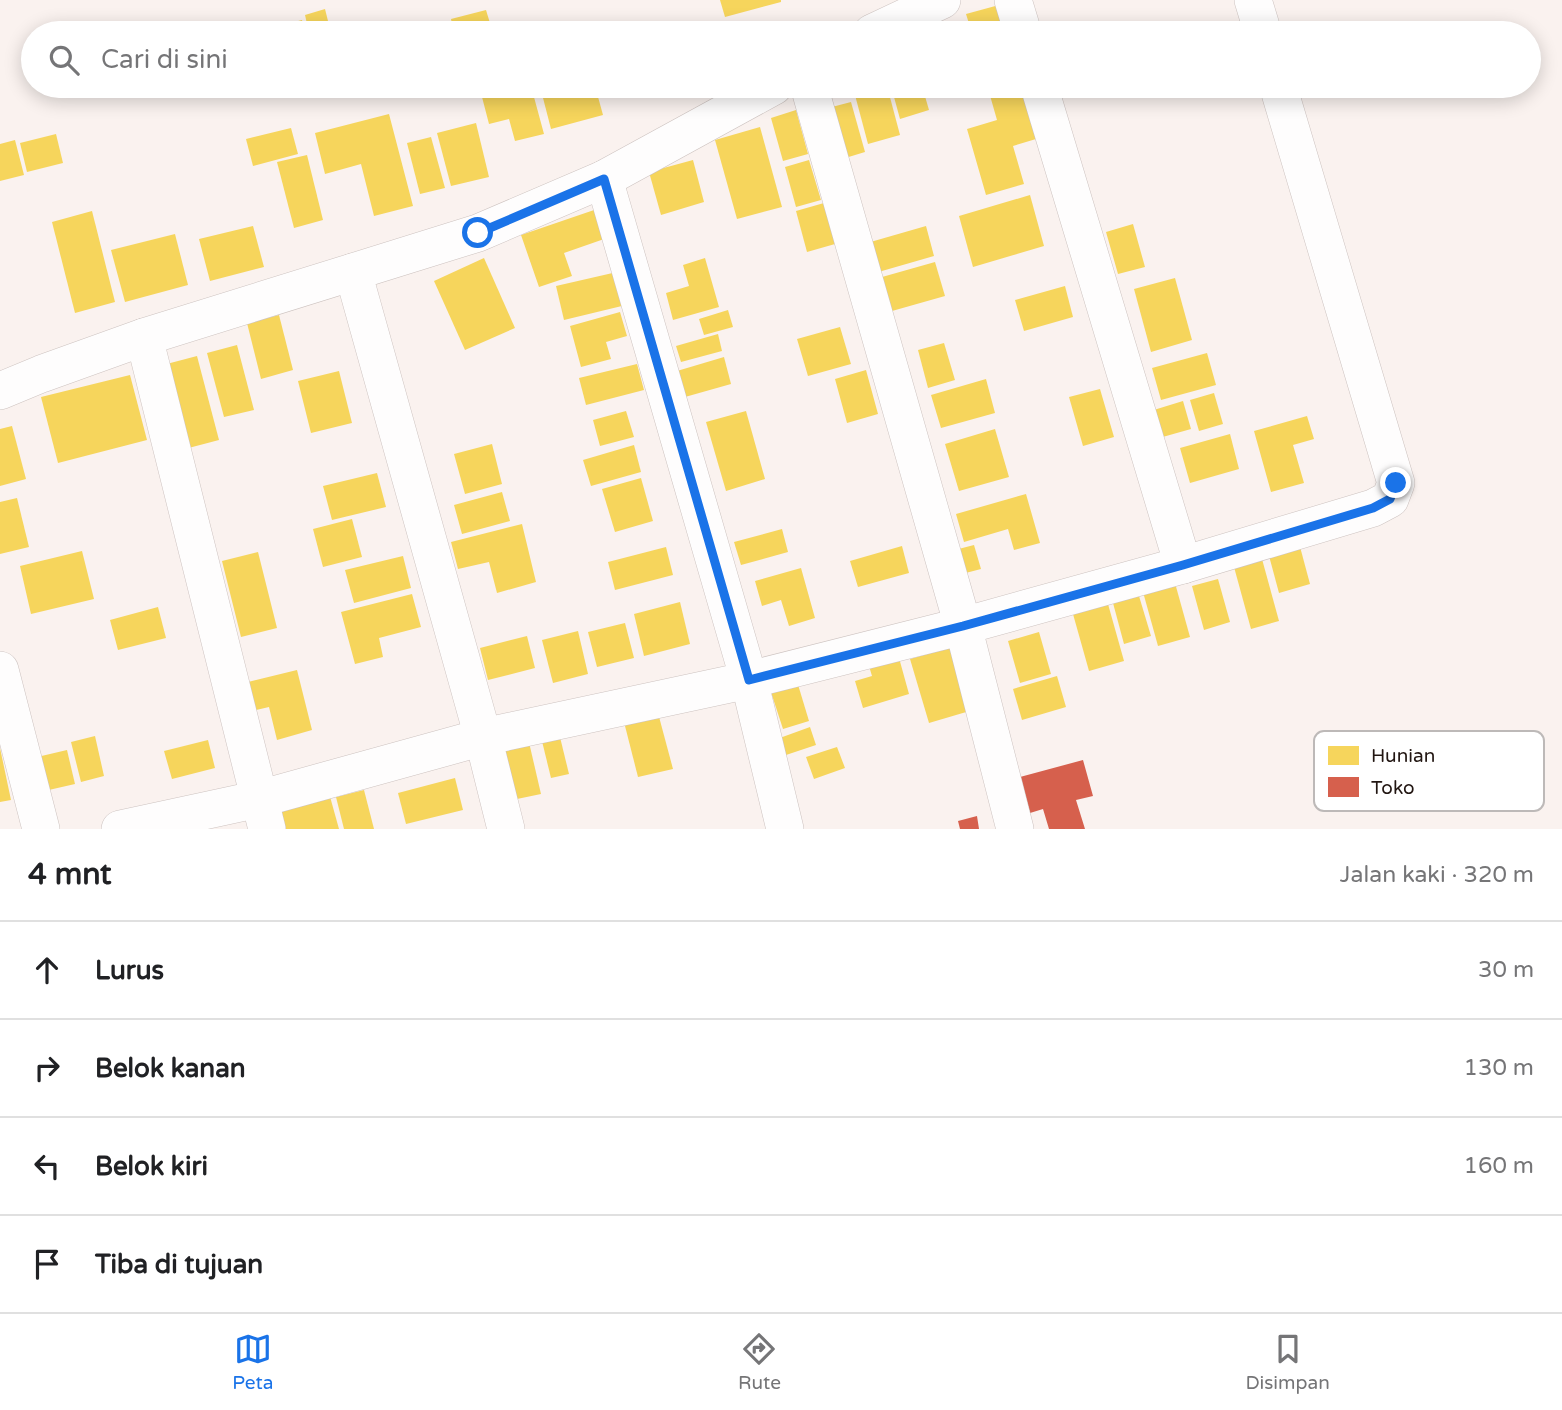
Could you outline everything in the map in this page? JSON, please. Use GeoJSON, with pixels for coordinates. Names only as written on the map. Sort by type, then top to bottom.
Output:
{"type":"FeatureCollection","features":[{"type":"Feature","properties":{"kind":"street"},"geometry":{"type":"LineString","coordinates":[[897,21],[942,0]]}},
{"type":"Feature","properties":{"kind":"street"},"geometry":{"type":"LineString","coordinates":[[1013,0],[1019,21]]}},
{"type":"Feature","properties":{"kind":"street"},"geometry":{"type":"LineString","coordinates":[[1253,0],[1259,21]]}},
{"type":"Feature","properties":{"kind":"street"},"geometry":{"type":"LineString","coordinates":[[0,391],[41,373],[144,337],[478,233],[604,179],[752,98]]}},
{"type":"Feature","properties":{"kind":"street"},"geometry":{"type":"LineString","coordinates":[[812,98],[963,626],[1015,829]]}},
{"type":"Feature","properties":{"kind":"street"},"geometry":{"type":"LineString","coordinates":[[1042,98],[1183,565]]}},
{"type":"Feature","properties":{"kind":"street"},"geometry":{"type":"LineString","coordinates":[[120,829],[263,814],[483,737],[749,680],[963,626],[1183,565],[1373,508],[1390,499],[1396,483],[1282,98]]}},
{"type":"Feature","properties":{"kind":"street"},"geometry":{"type":"LineString","coordinates":[[604,179],[749,680],[785,829]]}},
{"type":"Feature","properties":{"kind":"street"},"geometry":{"type":"LineString","coordinates":[[353,272],[483,737],[506,829]]}},
{"type":"Feature","properties":{"kind":"street"},"geometry":{"type":"LineString","coordinates":[[144,337],[263,814]]}},
{"type":"Feature","properties":{"kind":"street"},"geometry":{"type":"LineString","coordinates":[[0,670],[41,829]]}},
{"type":"Feature","properties":{"kind":"building: Hunian"},"geometry":{"type":"Polygon","coordinates":[[[720,0],[781,0],[781,2],[725,17],[720,0]]]}},
{"type":"Feature","properties":{"kind":"building: Hunian"},"geometry":{"type":"Polygon","coordinates":[[[999,5],[1004,21],[968,21],[966,14],[999,5]]]}},
{"type":"Feature","properties":{"kind":"building: Hunian"},"geometry":{"type":"Polygon","coordinates":[[[325,9],[328,21],[306,21],[305,15],[325,9]]]}},
{"type":"Feature","properties":{"kind":"building: Hunian"},"geometry":{"type":"Polygon","coordinates":[[[486,10],[489,21],[451,21],[486,10]]]}},
{"type":"Feature","properties":{"kind":"building: Hunian"},"geometry":{"type":"Polygon","coordinates":[[[482,98],[534,98],[544,134],[515,141],[509,119],[489,124],[482,98]]]}},
{"type":"Feature","properties":{"kind":"building: Hunian"},"geometry":{"type":"Polygon","coordinates":[[[543,98],[598,98],[603,115],[551,129],[543,98]]]}},
{"type":"Feature","properties":{"kind":"building: Hunian"},"geometry":{"type":"Polygon","coordinates":[[[856,98],[890,98],[900,135],[868,144],[856,98]]]}},
{"type":"Feature","properties":{"kind":"building: Hunian"},"geometry":{"type":"Polygon","coordinates":[[[894,98],[926,98],[929,110],[900,119],[894,98]]]}},
{"type":"Feature","properties":{"kind":"building: Hunian"},"geometry":{"type":"Polygon","coordinates":[[[991,98],[1024,98],[1036,139],[1013,146],[1024,184],[986,195],[967,129],[997,120],[991,98]]]}},
{"type":"Feature","properties":{"kind":"building: Hunian"},"geometry":{"type":"Polygon","coordinates":[[[851,102],[865,152],[842,159],[828,108],[851,102]]]}},
{"type":"Feature","properties":{"kind":"building: Hunian"},"geometry":{"type":"Polygon","coordinates":[[[796,110],[808,154],[783,161],[771,118],[796,110]]]}},
{"type":"Feature","properties":{"kind":"building: Hunian"},"geometry":{"type":"Polygon","coordinates":[[[389,114],[413,206],[374,216],[361,164],[325,174],[315,133],[389,114]]]}},
{"type":"Feature","properties":{"kind":"building: Hunian"},"geometry":{"type":"Polygon","coordinates":[[[476,123],[489,177],[451,186],[437,133],[476,123]]]}},
{"type":"Feature","properties":{"kind":"building: Hunian"},"geometry":{"type":"Polygon","coordinates":[[[760,127],[782,207],[737,219],[715,140],[760,127]]]}},
{"type":"Feature","properties":{"kind":"building: Hunian"},"geometry":{"type":"Polygon","coordinates":[[[291,128],[298,154],[253,166],[246,139],[291,128]]]}},
{"type":"Feature","properties":{"kind":"building: Hunian"},"geometry":{"type":"Polygon","coordinates":[[[56,134],[63,163],[27,172],[20,143],[56,134]]]}},
{"type":"Feature","properties":{"kind":"building: Hunian"},"geometry":{"type":"Polygon","coordinates":[[[431,137],[445,188],[420,194],[407,143],[431,137]]]}},
{"type":"Feature","properties":{"kind":"building: Hunian"},"geometry":{"type":"Polygon","coordinates":[[[15,140],[24,175],[0,181],[0,144],[15,140]]]}},
{"type":"Feature","properties":{"kind":"building: Hunian"},"geometry":{"type":"Polygon","coordinates":[[[307,155],[323,220],[294,228],[277,162],[307,155]]]}},
{"type":"Feature","properties":{"kind":"building: Hunian"},"geometry":{"type":"Polygon","coordinates":[[[693,160],[704,202],[661,215],[649,172],[693,160]]]}},
{"type":"Feature","properties":{"kind":"building: Hunian"},"geometry":{"type":"Polygon","coordinates":[[[809,160],[821,200],[796,207],[785,167],[809,160]]]}},
{"type":"Feature","properties":{"kind":"building: Hunian"},"geometry":{"type":"Polygon","coordinates":[[[1030,195],[1044,246],[973,267],[959,216],[1030,195]]]}},
{"type":"Feature","properties":{"kind":"building: Hunian"},"geometry":{"type":"Polygon","coordinates":[[[824,203],[835,244],[807,252],[796,211],[824,203]]]}},
{"type":"Feature","properties":{"kind":"building: Hunian"},"geometry":{"type":"Polygon","coordinates":[[[597,209],[607,238],[564,253],[572,276],[539,287],[521,235],[597,209]]]}},
{"type":"Feature","properties":{"kind":"building: Hunian"},"geometry":{"type":"Polygon","coordinates":[[[92,211],[115,302],[75,313],[52,222],[92,211]]]}},
{"type":"Feature","properties":{"kind":"building: Hunian"},"geometry":{"type":"Polygon","coordinates":[[[1133,224],[1145,267],[1118,274],[1106,232],[1133,224]]]}},
{"type":"Feature","properties":{"kind":"building: Hunian"},"geometry":{"type":"Polygon","coordinates":[[[253,226],[264,267],[210,281],[199,239],[253,226]]]}},
{"type":"Feature","properties":{"kind":"building: Hunian"},"geometry":{"type":"Polygon","coordinates":[[[926,226],[934,256],[875,273],[867,243],[926,226]]]}},
{"type":"Feature","properties":{"kind":"building: Hunian"},"geometry":{"type":"Polygon","coordinates":[[[175,234],[188,285],[125,302],[111,250],[175,234]]]}},
{"type":"Feature","properties":{"kind":"building: Hunian"},"geometry":{"type":"Polygon","coordinates":[[[484,258],[515,328],[465,350],[434,281],[484,258]]]}},
{"type":"Feature","properties":{"kind":"building: Hunian"},"geometry":{"type":"Polygon","coordinates":[[[705,258],[719,307],[673,320],[666,293],[689,286],[683,265],[705,258]]]}},
{"type":"Feature","properties":{"kind":"building: Hunian"},"geometry":{"type":"Polygon","coordinates":[[[935,262],[945,296],[885,313],[875,279],[935,262]]]}},
{"type":"Feature","properties":{"kind":"building: Hunian"},"geometry":{"type":"Polygon","coordinates":[[[617,272],[626,305],[564,320],[556,286],[617,272]]]}},
{"type":"Feature","properties":{"kind":"building: Hunian"},"geometry":{"type":"Polygon","coordinates":[[[1175,278],[1192,340],[1151,352],[1134,289],[1175,278]]]}},
{"type":"Feature","properties":{"kind":"building: Hunian"},"geometry":{"type":"Polygon","coordinates":[[[1065,286],[1073,317],[1024,331],[1015,300],[1065,286]]]}},
{"type":"Feature","properties":{"kind":"building: Hunian"},"geometry":{"type":"Polygon","coordinates":[[[728,310],[733,327],[704,335],[699,319],[728,310]]]}},
{"type":"Feature","properties":{"kind":"building: Hunian"},"geometry":{"type":"Polygon","coordinates":[[[620,312],[627,336],[606,342],[611,359],[581,367],[570,326],[620,312]]]}},
{"type":"Feature","properties":{"kind":"building: Hunian"},"geometry":{"type":"Polygon","coordinates":[[[279,315],[293,370],[261,379],[247,323],[279,315]]]}},
{"type":"Feature","properties":{"kind":"building: Hunian"},"geometry":{"type":"Polygon","coordinates":[[[840,327],[851,364],[808,376],[797,339],[840,327]]]}},
{"type":"Feature","properties":{"kind":"building: Hunian"},"geometry":{"type":"Polygon","coordinates":[[[718,334],[722,351],[681,362],[676,346],[718,334]]]}},
{"type":"Feature","properties":{"kind":"building: Hunian"},"geometry":{"type":"Polygon","coordinates":[[[944,343],[955,380],[928,388],[918,350],[944,343]]]}},
{"type":"Feature","properties":{"kind":"building: Hunian"},"geometry":{"type":"Polygon","coordinates":[[[237,345],[254,410],[224,417],[207,353],[237,345]]]}},
{"type":"Feature","properties":{"kind":"building: Hunian"},"geometry":{"type":"Polygon","coordinates":[[[1207,353],[1216,385],[1161,400],[1152,368],[1207,353]]]}},
{"type":"Feature","properties":{"kind":"building: Hunian"},"geometry":{"type":"Polygon","coordinates":[[[197,356],[219,440],[181,450],[159,366],[197,356]]]}},
{"type":"Feature","properties":{"kind":"building: Hunian"},"geometry":{"type":"Polygon","coordinates":[[[724,357],[731,384],[685,397],[677,371],[724,357]]]}},
{"type":"Feature","properties":{"kind":"building: Hunian"},"geometry":{"type":"Polygon","coordinates":[[[637,364],[644,390],[586,405],[579,378],[637,364]]]}},
{"type":"Feature","properties":{"kind":"building: Hunian"},"geometry":{"type":"Polygon","coordinates":[[[866,370],[878,414],[847,423],[835,379],[866,370]]]}},
{"type":"Feature","properties":{"kind":"building: Hunian"},"geometry":{"type":"Polygon","coordinates":[[[339,371],[352,423],[311,433],[298,381],[339,371]]]}},
{"type":"Feature","properties":{"kind":"building: Hunian"},"geometry":{"type":"Polygon","coordinates":[[[130,375],[147,440],[58,463],[41,397],[130,375]]]}},
{"type":"Feature","properties":{"kind":"building: Hunian"},"geometry":{"type":"Polygon","coordinates":[[[986,379],[995,413],[941,428],[931,395],[986,379]]]}},
{"type":"Feature","properties":{"kind":"building: Hunian"},"geometry":{"type":"Polygon","coordinates":[[[1100,389],[1114,437],[1083,446],[1069,397],[1100,389]]]}},
{"type":"Feature","properties":{"kind":"building: Hunian"},"geometry":{"type":"Polygon","coordinates":[[[1214,393],[1223,424],[1199,431],[1190,400],[1214,393]]]}},
{"type":"Feature","properties":{"kind":"building: Hunian"},"geometry":{"type":"Polygon","coordinates":[[[1183,401],[1191,429],[1152,440],[1144,413],[1183,401]]]}},
{"type":"Feature","properties":{"kind":"building: Hunian"},"geometry":{"type":"Polygon","coordinates":[[[626,411],[634,437],[600,446],[593,420],[626,411]]]}},
{"type":"Feature","properties":{"kind":"building: Hunian"},"geometry":{"type":"Polygon","coordinates":[[[746,411],[765,479],[726,491],[706,422],[746,411]]]}},
{"type":"Feature","properties":{"kind":"building: Hunian"},"geometry":{"type":"Polygon","coordinates":[[[1307,416],[1314,439],[1293,445],[1304,483],[1271,492],[1254,431],[1307,416]]]}},
{"type":"Feature","properties":{"kind":"building: Hunian"},"geometry":{"type":"Polygon","coordinates":[[[12,426],[26,479],[0,486],[0,429],[12,426]]]}},
{"type":"Feature","properties":{"kind":"building: Hunian"},"geometry":{"type":"Polygon","coordinates":[[[995,429],[1009,477],[959,491],[945,444],[995,429]]]}},
{"type":"Feature","properties":{"kind":"building: Hunian"},"geometry":{"type":"Polygon","coordinates":[[[1230,434],[1239,469],[1190,483],[1180,448],[1230,434]]]}},
{"type":"Feature","properties":{"kind":"building: Hunian"},"geometry":{"type":"Polygon","coordinates":[[[492,444],[502,484],[465,494],[454,454],[492,444]]]}},
{"type":"Feature","properties":{"kind":"building: Hunian"},"geometry":{"type":"Polygon","coordinates":[[[634,445],[641,472],[591,486],[583,460],[634,445]]]}},
{"type":"Feature","properties":{"kind":"building: Hunian"},"geometry":{"type":"Polygon","coordinates":[[[377,473],[386,507],[332,520],[323,486],[377,473]]]}},
{"type":"Feature","properties":{"kind":"building: Hunian"},"geometry":{"type":"Polygon","coordinates":[[[641,478],[653,521],[615,532],[602,489],[641,478]]]}},
{"type":"Feature","properties":{"kind":"building: Hunian"},"geometry":{"type":"Polygon","coordinates":[[[502,492],[510,521],[462,534],[454,505],[502,492]]]}},
{"type":"Feature","properties":{"kind":"building: Hunian"},"geometry":{"type":"Polygon","coordinates":[[[1026,494],[1040,543],[1014,550],[1008,529],[964,542],[956,514],[1026,494]]]}},
{"type":"Feature","properties":{"kind":"building: Hunian"},"geometry":{"type":"Polygon","coordinates":[[[17,498],[29,547],[0,554],[0,502],[17,498]]]}},
{"type":"Feature","properties":{"kind":"building: Hunian"},"geometry":{"type":"Polygon","coordinates":[[[352,519],[362,557],[323,567],[313,529],[352,519]]]}},
{"type":"Feature","properties":{"kind":"building: Hunian"},"geometry":{"type":"Polygon","coordinates":[[[522,524],[536,582],[497,593],[489,562],[458,569],[451,542],[522,524]]]}},
{"type":"Feature","properties":{"kind":"building: Hunian"},"geometry":{"type":"Polygon","coordinates":[[[782,529],[788,552],[741,565],[734,542],[782,529]]]}},
{"type":"Feature","properties":{"kind":"building: Hunian"},"geometry":{"type":"Polygon","coordinates":[[[1299,543],[1310,584],[1279,593],[1268,552],[1299,543]]]}},
{"type":"Feature","properties":{"kind":"building: Hunian"},"geometry":{"type":"Polygon","coordinates":[[[974,545],[981,569],[954,576],[947,552],[974,545]]]}},
{"type":"Feature","properties":{"kind":"building: Hunian"},"geometry":{"type":"Polygon","coordinates":[[[902,546],[909,573],[858,587],[850,561],[902,546]]]}},
{"type":"Feature","properties":{"kind":"building: Hunian"},"geometry":{"type":"Polygon","coordinates":[[[666,547],[673,575],[615,590],[608,562],[666,547]]]}},
{"type":"Feature","properties":{"kind":"building: Hunian"},"geometry":{"type":"Polygon","coordinates":[[[82,551],[94,599],[31,614],[20,566],[82,551]]]}},
{"type":"Feature","properties":{"kind":"building: Hunian"},"geometry":{"type":"Polygon","coordinates":[[[258,552],[277,628],[241,637],[222,561],[258,552]]]}},
{"type":"Feature","properties":{"kind":"building: Hunian"},"geometry":{"type":"Polygon","coordinates":[[[403,556],[411,588],[354,603],[345,570],[403,556]]]}},
{"type":"Feature","properties":{"kind":"building: Hunian"},"geometry":{"type":"Polygon","coordinates":[[[1262,559],[1279,621],[1251,629],[1234,567],[1262,559]]]}},
{"type":"Feature","properties":{"kind":"building: Hunian"},"geometry":{"type":"Polygon","coordinates":[[[801,568],[815,618],[789,626],[781,600],[762,606],[755,581],[801,568]]]}},
{"type":"Feature","properties":{"kind":"building: Hunian"},"geometry":{"type":"Polygon","coordinates":[[[1218,579],[1230,622],[1204,630],[1192,586],[1218,579]]]}},
{"type":"Feature","properties":{"kind":"building: Hunian"},"geometry":{"type":"Polygon","coordinates":[[[1175,583],[1190,637],[1158,646],[1143,592],[1175,583]]]}},
{"type":"Feature","properties":{"kind":"building: Hunian"},"geometry":{"type":"Polygon","coordinates":[[[412,594],[421,627],[379,638],[383,657],[355,664],[341,612],[412,594]]]}},
{"type":"Feature","properties":{"kind":"building: Hunian"},"geometry":{"type":"Polygon","coordinates":[[[1139,596],[1151,636],[1124,644],[1113,603],[1139,596]]]}},
{"type":"Feature","properties":{"kind":"building: Hunian"},"geometry":{"type":"Polygon","coordinates":[[[680,602],[690,644],[644,656],[634,614],[680,602]]]}},
{"type":"Feature","properties":{"kind":"building: Hunian"},"geometry":{"type":"Polygon","coordinates":[[[1108,604],[1124,661],[1089,671],[1073,614],[1108,604]]]}},
{"type":"Feature","properties":{"kind":"building: Hunian"},"geometry":{"type":"Polygon","coordinates":[[[158,607],[166,638],[118,650],[110,620],[158,607]]]}},
{"type":"Feature","properties":{"kind":"building: Hunian"},"geometry":{"type":"Polygon","coordinates":[[[625,623],[634,658],[597,667],[588,632],[625,623]]]}},
{"type":"Feature","properties":{"kind":"building: Hunian"},"geometry":{"type":"Polygon","coordinates":[[[578,631],[588,674],[553,683],[542,640],[578,631]]]}},
{"type":"Feature","properties":{"kind":"building: Hunian"},"geometry":{"type":"Polygon","coordinates":[[[1039,632],[1051,674],[1020,683],[1008,641],[1039,632]]]}},
{"type":"Feature","properties":{"kind":"building: Hunian"},"geometry":{"type":"Polygon","coordinates":[[[527,636],[535,668],[488,680],[480,648],[527,636]]]}},
{"type":"Feature","properties":{"kind":"building: Hunian"},"geometry":{"type":"Polygon","coordinates":[[[955,646],[973,710],[929,723],[910,659],[955,646]]]}},
{"type":"Feature","properties":{"kind":"building: Hunian"},"geometry":{"type":"Polygon","coordinates":[[[896,647],[909,694],[863,708],[855,681],[872,676],[866,656],[896,647]]]}},
{"type":"Feature","properties":{"kind":"building: Hunian"},"geometry":{"type":"Polygon","coordinates":[[[297,670],[312,730],[277,740],[269,707],[247,712],[240,684],[297,670]]]}},
{"type":"Feature","properties":{"kind":"building: Hunian"},"geometry":{"type":"Polygon","coordinates":[[[1057,676],[1066,707],[1022,720],[1013,689],[1057,676]]]}},
{"type":"Feature","properties":{"kind":"building: Hunian"},"geometry":{"type":"Polygon","coordinates":[[[796,678],[809,721],[783,729],[769,686],[796,678]]]}},
{"type":"Feature","properties":{"kind":"building: Hunian"},"geometry":{"type":"Polygon","coordinates":[[[658,713],[673,769],[638,777],[624,722],[658,713]]]}},
{"type":"Feature","properties":{"kind":"building: Hunian"},"geometry":{"type":"Polygon","coordinates":[[[810,727],[816,745],[783,756],[777,739],[810,727]]]}},
{"type":"Feature","properties":{"kind":"building: Hunian"},"geometry":{"type":"Polygon","coordinates":[[[559,733],[569,774],[551,778],[541,737],[559,733]]]}},
{"type":"Feature","properties":{"kind":"building: Hunian"},"geometry":{"type":"Polygon","coordinates":[[[95,736],[104,776],[81,782],[71,742],[95,736]]]}},
{"type":"Feature","properties":{"kind":"building: Hunian"},"geometry":{"type":"Polygon","coordinates":[[[528,738],[541,794],[517,799],[504,745],[528,738]]]}},
{"type":"Feature","properties":{"kind":"building: Hunian"},"geometry":{"type":"Polygon","coordinates":[[[208,740],[215,768],[172,779],[164,751],[208,740]]]}},
{"type":"Feature","properties":{"kind":"building: Hunian"},"geometry":{"type":"Polygon","coordinates":[[[837,747],[845,768],[814,779],[806,757],[837,747]]]}},
{"type":"Feature","properties":{"kind":"building: Hunian"},"geometry":{"type":"Polygon","coordinates":[[[0,748],[11,800],[0,802],[0,748]]]}},
{"type":"Feature","properties":{"kind":"building: Hunian"},"geometry":{"type":"Polygon","coordinates":[[[67,750],[75,784],[40,792],[33,758],[67,750]]]}},
{"type":"Feature","properties":{"kind":"building: Hunian"},"geometry":{"type":"Polygon","coordinates":[[[455,778],[463,810],[406,824],[398,793],[455,778]]]}},
{"type":"Feature","properties":{"kind":"building: Hunian"},"geometry":{"type":"Polygon","coordinates":[[[364,790],[374,829],[344,829],[336,797],[364,790]]]}},
{"type":"Feature","properties":{"kind":"building: Hunian"},"geometry":{"type":"Polygon","coordinates":[[[329,793],[339,829],[286,829],[280,805],[329,793]]]}},
{"type":"Feature","properties":{"kind":"building: Toko"},"geometry":{"type":"Polygon","coordinates":[[[1083,760],[1093,796],[1076,800],[1085,829],[1049,829],[1043,809],[1030,813],[1020,777],[1083,760]]]}},
{"type":"Feature","properties":{"kind":"building: Toko"},"geometry":{"type":"Polygon","coordinates":[[[977,816],[979,829],[960,829],[958,821],[977,816]]]}},
{"type":"Feature","properties":{"kind":"route"},"geometry":{"type":"LineString","coordinates":[[478,233],[604,179],[749,680],[963,626],[1183,565],[1373,508],[1390,499],[1396,483]]}}]}
